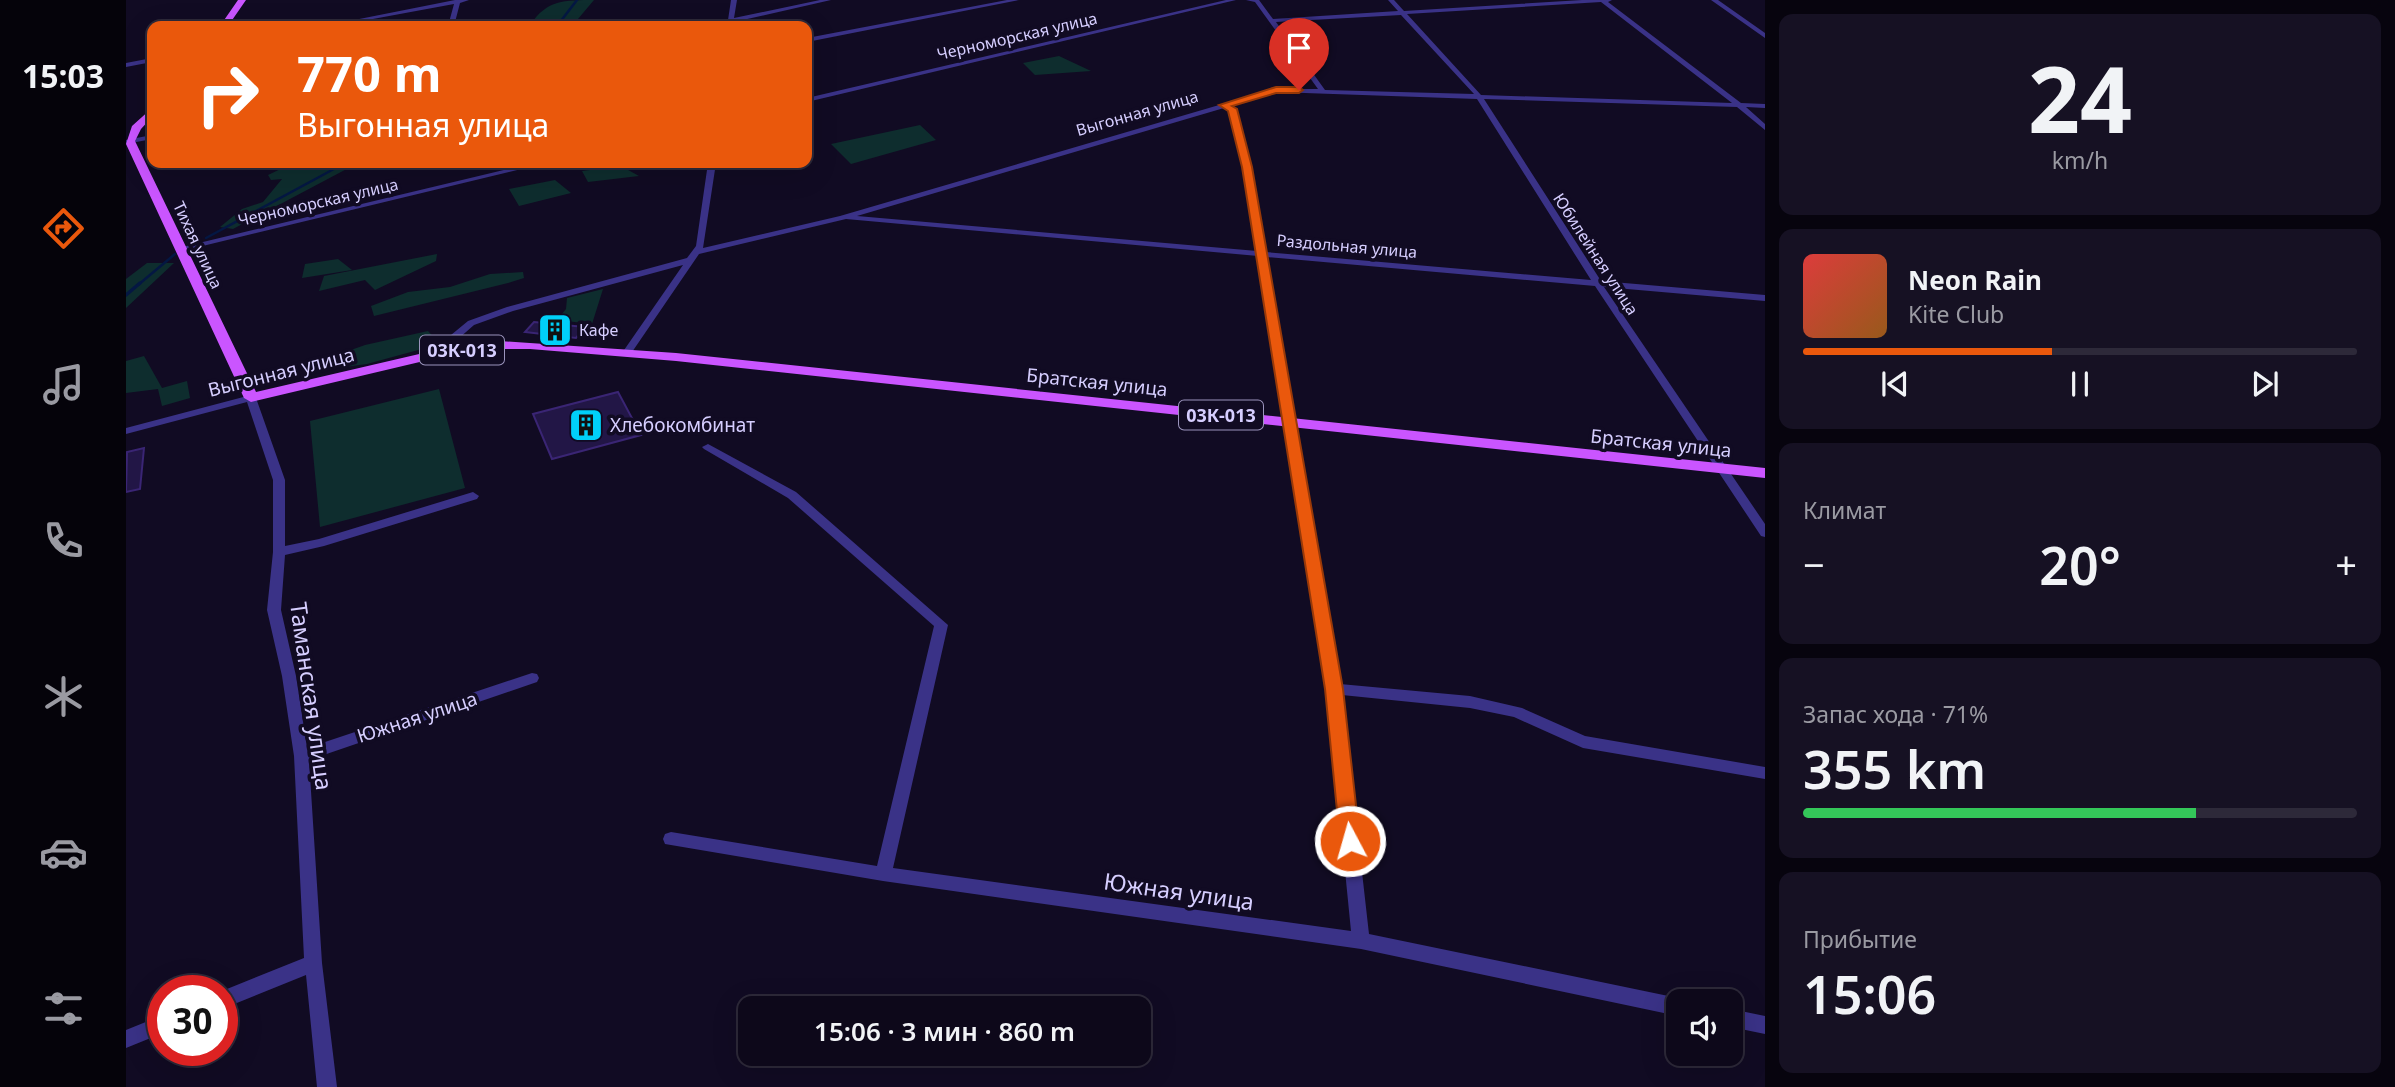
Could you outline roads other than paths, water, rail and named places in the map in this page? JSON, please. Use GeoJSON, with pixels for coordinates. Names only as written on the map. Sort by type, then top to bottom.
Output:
{"type":"FeatureCollection","features":[{"type":"Feature","properties":{"kind":"main road"},"geometry":{"type":"LineString","coordinates":[[227,21],[242,0]]}},
{"type":"Feature","properties":{"kind":"main road"},"geometry":{"type":"LineString","coordinates":[[128,142],[147,116]]}},
{"type":"Feature","properties":{"kind":"main road","name":"Тихая улица"},"geometry":{"type":"LineString","coordinates":[[128,142],[182,248],[251,398]]}},
{"type":"Feature","properties":{"kind":"main road","name":"Выгонная улица"},"geometry":{"type":"LineString","coordinates":[[251,398],[445,352],[499,345],[530,345],[676,358]]}},
{"type":"Feature","properties":{"kind":"main road","name":"Братская улица"},"geometry":{"type":"LineString","coordinates":[[676,358],[1765,473]]}},
{"type":"Feature","properties":{"kind":"street"},"geometry":{"type":"LineString","coordinates":[[353,21],[466,0]]}},
{"type":"Feature","properties":{"kind":"street"},"geometry":{"type":"LineString","coordinates":[[731,21],[734,0]]}},
{"type":"Feature","properties":{"kind":"street"},"geometry":{"type":"LineString","coordinates":[[743,21],[828,0]]}},
{"type":"Feature","properties":{"kind":"street"},"geometry":{"type":"LineString","coordinates":[[812,39],[1016,0]]}},
{"type":"Feature","properties":{"kind":"street","name":"Черноморская улица"},"geometry":{"type":"LineString","coordinates":[[812,99],[1233,0]]}},
{"type":"Feature","properties":{"kind":"street"},"geometry":{"type":"LineString","coordinates":[[1254,0],[1322,90]]}},
{"type":"Feature","properties":{"kind":"street","name":"Юбилейная улица"},"geometry":{"type":"LineString","coordinates":[[1391,0],[1478,95],[1598,284],[1724,468],[1765,533]]}},
{"type":"Feature","properties":{"kind":"street"},"geometry":{"type":"LineString","coordinates":[[1602,0],[1765,128]]}},
{"type":"Feature","properties":{"kind":"street"},"geometry":{"type":"LineString","coordinates":[[1271,21],[1609,0]]}},
{"type":"Feature","properties":{"kind":"street"},"geometry":{"type":"LineString","coordinates":[[1714,0],[1765,36]]}},
{"type":"Feature","properties":{"kind":"street"},"geometry":{"type":"LineString","coordinates":[[452,21],[457,1]]}},
{"type":"Feature","properties":{"kind":"street"},"geometry":{"type":"LineString","coordinates":[[126,65],[147,61]]}},
{"type":"Feature","properties":{"kind":"street","name":"Выгонная улица"},"geometry":{"type":"LineString","coordinates":[[445,352],[454,337],[471,323],[510,309],[694,256],[842,218],[1276,90],[1765,106]]}},
{"type":"Feature","properties":{"kind":"street"},"geometry":{"type":"LineString","coordinates":[[1224,105],[1233,109],[1244,156],[1334,689],[1360,941]]}},
{"type":"Feature","properties":{"kind":"street"},"geometry":{"type":"LineString","coordinates":[[128,142],[147,138]]}},
{"type":"Feature","properties":{"kind":"street","name":"Черноморская улица"},"geometry":{"type":"LineString","coordinates":[[182,248],[521,168]]}},
{"type":"Feature","properties":{"kind":"street"},"geometry":{"type":"LineString","coordinates":[[627,353],[700,246],[711,168]]}},
{"type":"Feature","properties":{"kind":"street","name":"Раздольная улица"},"geometry":{"type":"LineString","coordinates":[[842,218],[1259,252],[1765,298]]}},
{"type":"Feature","properties":{"kind":"street","name":"Выгонная улица"},"geometry":{"type":"LineString","coordinates":[[126,431],[251,398]]}},
{"type":"Feature","properties":{"kind":"street","name":"Таманская улица"},"geometry":{"type":"LineString","coordinates":[[251,398],[279,480],[279,552],[274,610],[287,664],[301,755],[313,963],[327,1087]]}},
{"type":"Feature","properties":{"kind":"street"},"geometry":{"type":"LineString","coordinates":[[708,447],[792,495],[941,625],[883,874]]}},
{"type":"Feature","properties":{"kind":"street"},"geometry":{"type":"LineString","coordinates":[[279,552],[320,543],[473,496]]}},
{"type":"Feature","properties":{"kind":"street","name":"Южная улица"},"geometry":{"type":"LineString","coordinates":[[301,755],[532,678]]}},
{"type":"Feature","properties":{"kind":"street"},"geometry":{"type":"LineString","coordinates":[[1334,689],[1470,702],[1517,712],[1583,742],[1765,773]]}},
{"type":"Feature","properties":{"kind":"street","name":"Южная улица"},"geometry":{"type":"LineString","coordinates":[[671,839],[883,874],[1360,941],[1666,1005]]}},
{"type":"Feature","properties":{"kind":"street"},"geometry":{"type":"LineString","coordinates":[[238,993],[313,963]]}},
{"type":"Feature","properties":{"kind":"street"},"geometry":{"type":"LineString","coordinates":[[1743,1020],[1765,1025]]}},
{"type":"Feature","properties":{"kind":"street"},"geometry":{"type":"LineString","coordinates":[[126,1039],[147,1030]]}},
{"type":"Feature","properties":{"kind":"waterway"},"geometry":{"type":"LineString","coordinates":[[561,21],[577,0]]}},
{"type":"Feature","properties":{"kind":"waterway"},"geometry":{"type":"LineString","coordinates":[[206,238],[336,168]]}},
{"type":"Feature","properties":{"kind":"waterway"},"geometry":{"type":"LineString","coordinates":[[138,285],[175,254]]}},
{"type":"Feature","properties":{"kind":"waterway"},"geometry":{"type":"LineString","coordinates":[[126,295],[140,283]]}},
{"type":"Feature","properties":{"kind":"place","name":"Кафе"},"geometry":{"type":"Point","coordinates":[555,330]}},
{"type":"Feature","properties":{"kind":"place","name":"Хлебокомбинат"},"geometry":{"type":"Point","coordinates":[586,425]}}]}
